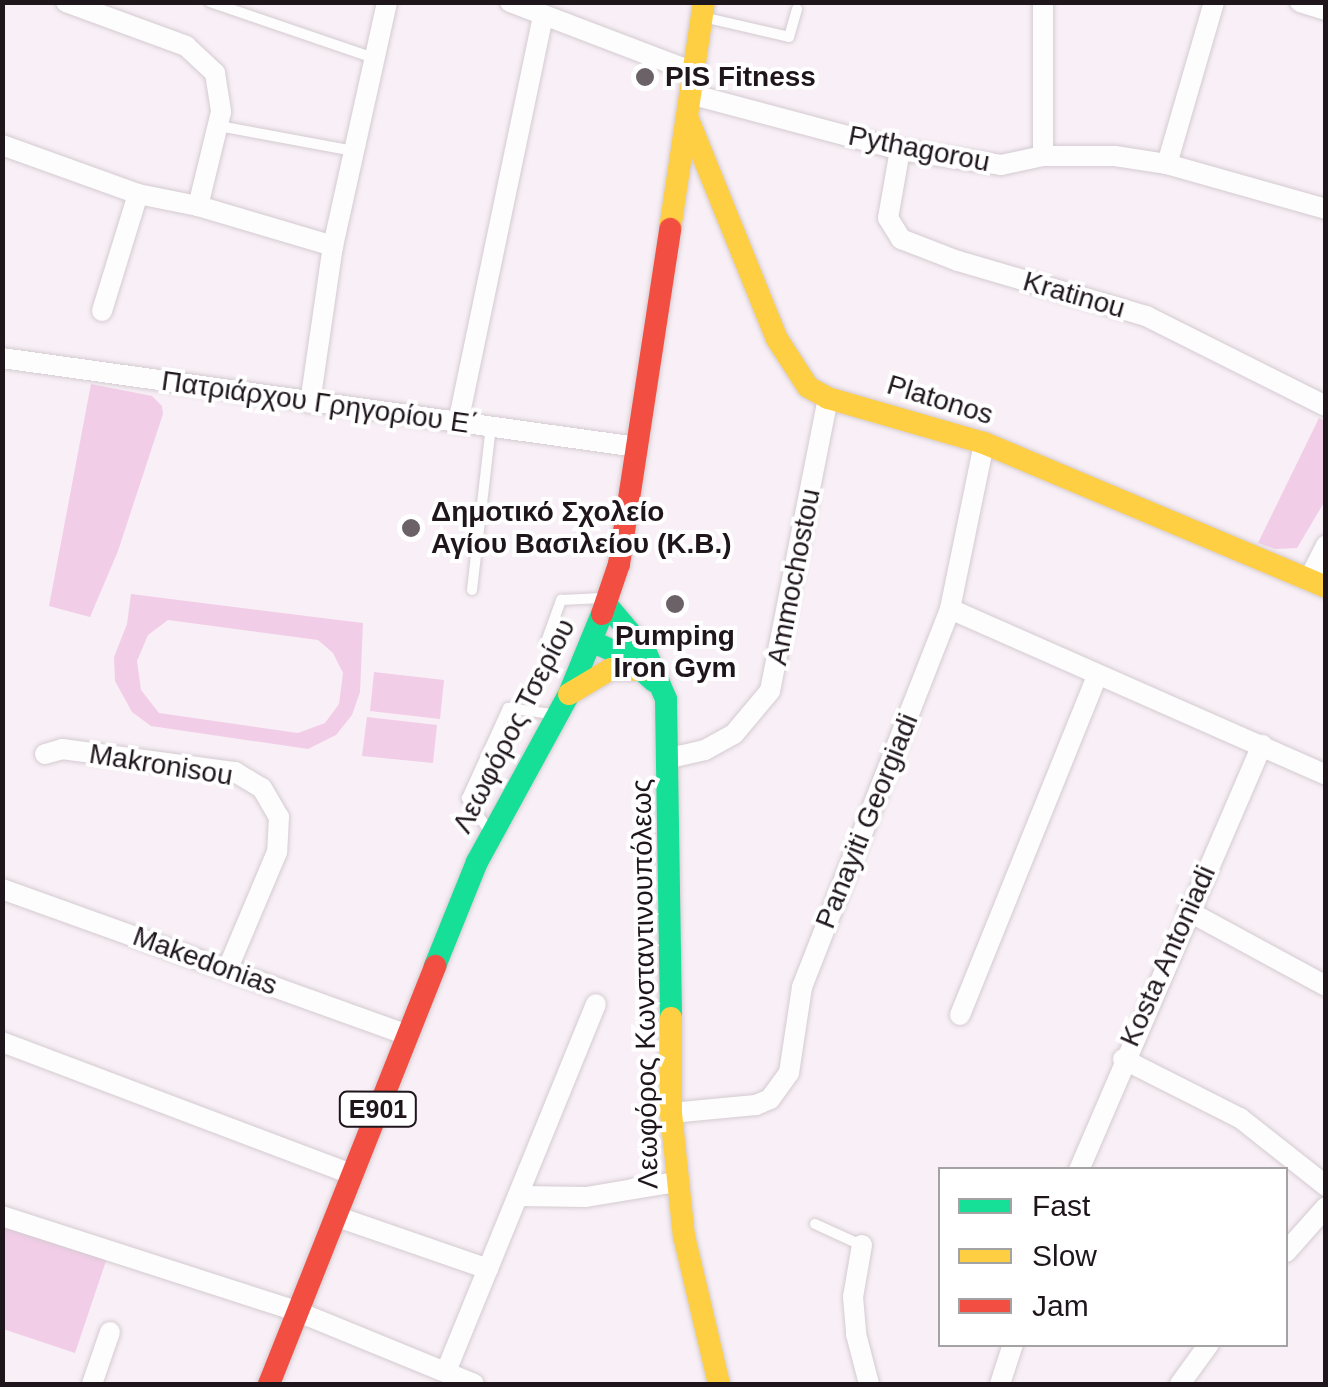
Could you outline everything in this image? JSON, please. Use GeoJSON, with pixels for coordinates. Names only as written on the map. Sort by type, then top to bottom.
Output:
{"type":"FeatureCollection","features":[{"type":"Feature","properties":{"kind":"street"},"geometry":{"type":"LineString","coordinates":[[66,2],[166,37],[203,57],[215,73],[220,91],[219,126],[198,206]]}},
{"type":"Feature","properties":{"kind":"street"},"geometry":{"type":"LineString","coordinates":[[310,403],[334,246],[387,2]]}},
{"type":"Feature","properties":{"kind":"street","name":"Pythagorou"},"geometry":{"type":"LineString","coordinates":[[510,2],[692,83],[900,150],[1001,165],[1043,156],[1114,156],[1168,164],[1326,209]]}},
{"type":"Feature","properties":{"kind":"street"},"geometry":{"type":"LineString","coordinates":[[1043,2],[1043,156]]}},
{"type":"Feature","properties":{"kind":"street"},"geometry":{"type":"LineString","coordinates":[[1168,164],[1214,2]]}},
{"type":"Feature","properties":{"kind":"street"},"geometry":{"type":"LineString","coordinates":[[1300,2],[1326,10]]}},
{"type":"Feature","properties":{"kind":"street","name":"Λεωφόρος Τσερίου"},"geometry":{"type":"LineString","coordinates":[[269,1384],[407,1035],[492,836],[569,694],[608,601],[619,564],[638,447],[702,10]]}},
{"type":"Feature","properties":{"kind":"street"},"geometry":{"type":"LineString","coordinates":[[458,423],[544,17]]}},
{"type":"Feature","properties":{"kind":"street","name":"Platonos"},"geometry":{"type":"LineString","coordinates":[[688,119],[777,339],[794,372],[828,398],[984,443],[1317,583]]}},
{"type":"Feature","properties":{"kind":"street"},"geometry":{"type":"LineString","coordinates":[[2,145],[138,194],[198,206],[334,246]]}},
{"type":"Feature","properties":{"kind":"street","name":"Kratinou"},"geometry":{"type":"LineString","coordinates":[[900,150],[888,218],[900,239],[1146,316],[1326,406]]}},
{"type":"Feature","properties":{"kind":"street"},"geometry":{"type":"LineString","coordinates":[[102,312],[138,194]]}},
{"type":"Feature","properties":{"kind":"street","name":"Πατριάρχου Γρηγορίου Ε΄"},"geometry":{"type":"LineString","coordinates":[[2,358],[638,447]]}},
{"type":"Feature","properties":{"kind":"street"},"geometry":{"type":"LineString","coordinates":[[271,397],[314,374]]}},
{"type":"Feature","properties":{"kind":"street","name":"Ammochostou"},"geometry":{"type":"LineString","coordinates":[[670,758],[704,750],[734,734],[770,690],[828,398]]}},
{"type":"Feature","properties":{"kind":"street","name":"Panayiti Georgiadi"},"geometry":{"type":"LineString","coordinates":[[672,1113],[756,1105],[780,1088],[789,1072],[802,986],[950,609],[984,443]]}},
{"type":"Feature","properties":{"kind":"street"},"geometry":{"type":"LineString","coordinates":[[1317,583],[1326,545]]}},
{"type":"Feature","properties":{"kind":"street","name":"Λεωφόρος Κωνσταντινουπόλεως"},"geometry":{"type":"LineString","coordinates":[[608,601],[645,650],[666,699],[670,758],[672,1113],[677,1182],[684,1236],[719,1384]]}},
{"type":"Feature","properties":{"kind":"street"},"geometry":{"type":"LineString","coordinates":[[950,609],[1326,775]]}},
{"type":"Feature","properties":{"kind":"street"},"geometry":{"type":"LineString","coordinates":[[594,642],[644,670],[666,699]]}},
{"type":"Feature","properties":{"kind":"street"},"geometry":{"type":"LineString","coordinates":[[569,694],[611,669],[644,670]]}},
{"type":"Feature","properties":{"kind":"street"},"geometry":{"type":"LineString","coordinates":[[960,1015],[1096,676]]}},
{"type":"Feature","properties":{"kind":"street","name":"Kosta Antoniadi"},"geometry":{"type":"LineString","coordinates":[[1080,1167],[1123,1059],[1262,745]]}},
{"type":"Feature","properties":{"kind":"street","name":"Makronisou"},"geometry":{"type":"LineString","coordinates":[[45,754],[62,748],[234,772],[262,788],[279,817],[276,852],[228,968]]}},
{"type":"Feature","properties":{"kind":"street","name":"Makedonias"},"geometry":{"type":"LineString","coordinates":[[2,888],[407,1035]]}},
{"type":"Feature","properties":{"kind":"street"},"geometry":{"type":"LineString","coordinates":[[1188,911],[1326,986]]}},
{"type":"Feature","properties":{"kind":"street"},"geometry":{"type":"LineString","coordinates":[[446,1369],[596,1004]]}},
{"type":"Feature","properties":{"kind":"street"},"geometry":{"type":"LineString","coordinates":[[2,1042],[351,1174]]}},
{"type":"Feature","properties":{"kind":"street"},"geometry":{"type":"LineString","coordinates":[[1123,1059],[1240,1118],[1326,1186]]}},
{"type":"Feature","properties":{"kind":"street"},"geometry":{"type":"LineString","coordinates":[[520,1196],[586,1197],[677,1182]]}},
{"type":"Feature","properties":{"kind":"street"},"geometry":{"type":"LineString","coordinates":[[1288,1250],[1326,1206]]}},
{"type":"Feature","properties":{"kind":"street"},"geometry":{"type":"LineString","coordinates":[[2,1216],[296,1312],[446,1369],[474,1384]]}},
{"type":"Feature","properties":{"kind":"street"},"geometry":{"type":"LineString","coordinates":[[335,1216],[488,1269]]}},
{"type":"Feature","properties":{"kind":"street"},"geometry":{"type":"LineString","coordinates":[[862,1245],[853,1298],[856,1334],[869,1384]]}},
{"type":"Feature","properties":{"kind":"street"},"geometry":{"type":"LineString","coordinates":[[92,1384],[110,1332]]}},
{"type":"Feature","properties":{"kind":"street"},"geometry":{"type":"LineString","coordinates":[[1000,1384],[1012,1347]]}},
{"type":"Feature","properties":{"kind":"street"},"geometry":{"type":"LineString","coordinates":[[1180,1384],[1206,1347]]}},
{"type":"Feature","properties":{"kind":"lane"},"geometry":{"type":"LineString","coordinates":[[210,2],[375,59]]}},
{"type":"Feature","properties":{"kind":"lane"},"geometry":{"type":"LineString","coordinates":[[702,10],[789,37],[796,9]]}},
{"type":"Feature","properties":{"kind":"lane"},"geometry":{"type":"LineString","coordinates":[[219,126],[354,151]]}},
{"type":"Feature","properties":{"kind":"lane"},"geometry":{"type":"LineString","coordinates":[[472,590],[491,427]]}},
{"type":"Feature","properties":{"kind":"lane"},"geometry":{"type":"LineString","coordinates":[[546,642],[561,600],[608,601]]}},
{"type":"Feature","properties":{"kind":"lane"},"geometry":{"type":"LineString","coordinates":[[492,836],[467,798],[508,708],[558,715]]}},
{"type":"Feature","properties":{"kind":"lane"},"geometry":{"type":"LineString","coordinates":[[815,1224],[862,1245]]}},
{"type":"Feature","properties":{"kind":"shaded area"},"geometry":{"type":"Polygon","coordinates":[[[91,384],[152,396],[162,406],[163,414],[118,551],[90,617],[49,606],[91,384]]]}},
{"type":"Feature","properties":{"kind":"shaded area"},"geometry":{"type":"Polygon","coordinates":[[[1319,418],[1325,421],[1325,501],[1297,548],[1275,549],[1258,543],[1319,418]]]}},
{"type":"Feature","properties":{"kind":"shaded area"},"geometry":{"type":"Polygon","coordinates":[[[131,594],[363,623],[360,692],[352,715],[336,735],[308,749],[151,726],[132,712],[115,681],[114,657],[127,624],[131,594]],[[168,620],[148,635],[137,661],[141,690],[159,713],[298,733],[325,723],[339,704],[343,673],[333,653],[318,640],[168,620]]]}},
{"type":"Feature","properties":{"kind":"shaded area"},"geometry":{"type":"Polygon","coordinates":[[[374,672],[444,680],[440,719],[370,711],[374,672]]]}},
{"type":"Feature","properties":{"kind":"shaded area"},"geometry":{"type":"Polygon","coordinates":[[[367,717],[437,725],[433,763],[362,756],[367,717]]]}},
{"type":"Feature","properties":{"kind":"shaded area"},"geometry":{"type":"Polygon","coordinates":[[[3,1222],[108,1255],[75,1353],[3,1329],[3,1222]]]}},
{"type":"Feature","properties":{"kind":"traffic: fast"},"geometry":{"type":"LineString","coordinates":[[606,604],[645,650],[666,699],[671,1018]]}},
{"type":"Feature","properties":{"kind":"traffic: fast"},"geometry":{"type":"LineString","coordinates":[[435,966],[477,862],[569,694],[602,614]]}},
{"type":"Feature","properties":{"kind":"traffic: fast"},"geometry":{"type":"LineString","coordinates":[[593,642],[627,657],[654,681]]}},
{"type":"Feature","properties":{"kind":"traffic: slow"},"geometry":{"type":"LineString","coordinates":[[670,229],[704,2]]}},
{"type":"Feature","properties":{"kind":"traffic: slow"},"geometry":{"type":"LineString","coordinates":[[688,119],[777,339],[808,387],[828,398],[984,443],[1326,587]]}},
{"type":"Feature","properties":{"kind":"traffic: slow"},"geometry":{"type":"LineString","coordinates":[[569,694],[611,669],[643,670]]}},
{"type":"Feature","properties":{"kind":"traffic: slow"},"geometry":{"type":"LineString","coordinates":[[671,1018],[671,1113],[684,1236],[719,1384]]}},
{"type":"Feature","properties":{"kind":"traffic: jam"},"geometry":{"type":"LineString","coordinates":[[602,614],[619,564],[670,229]]}},
{"type":"Feature","properties":{"kind":"traffic: jam"},"geometry":{"type":"LineString","coordinates":[[269,1384],[435,966]]}},
{"type":"Feature","properties":{"kind":"place","name":"PIS Fitness"},"geometry":{"type":"Point","coordinates":[645,77]}},
{"type":"Feature","properties":{"kind":"place","name":"Δημοτικό Σχολείο Αγίου Βασιλείου (Κ.Β.)"},"geometry":{"type":"Point","coordinates":[411,528]}},
{"type":"Feature","properties":{"kind":"place","name":"Pumping Iron Gym"},"geometry":{"type":"Point","coordinates":[675,604]}}]}
